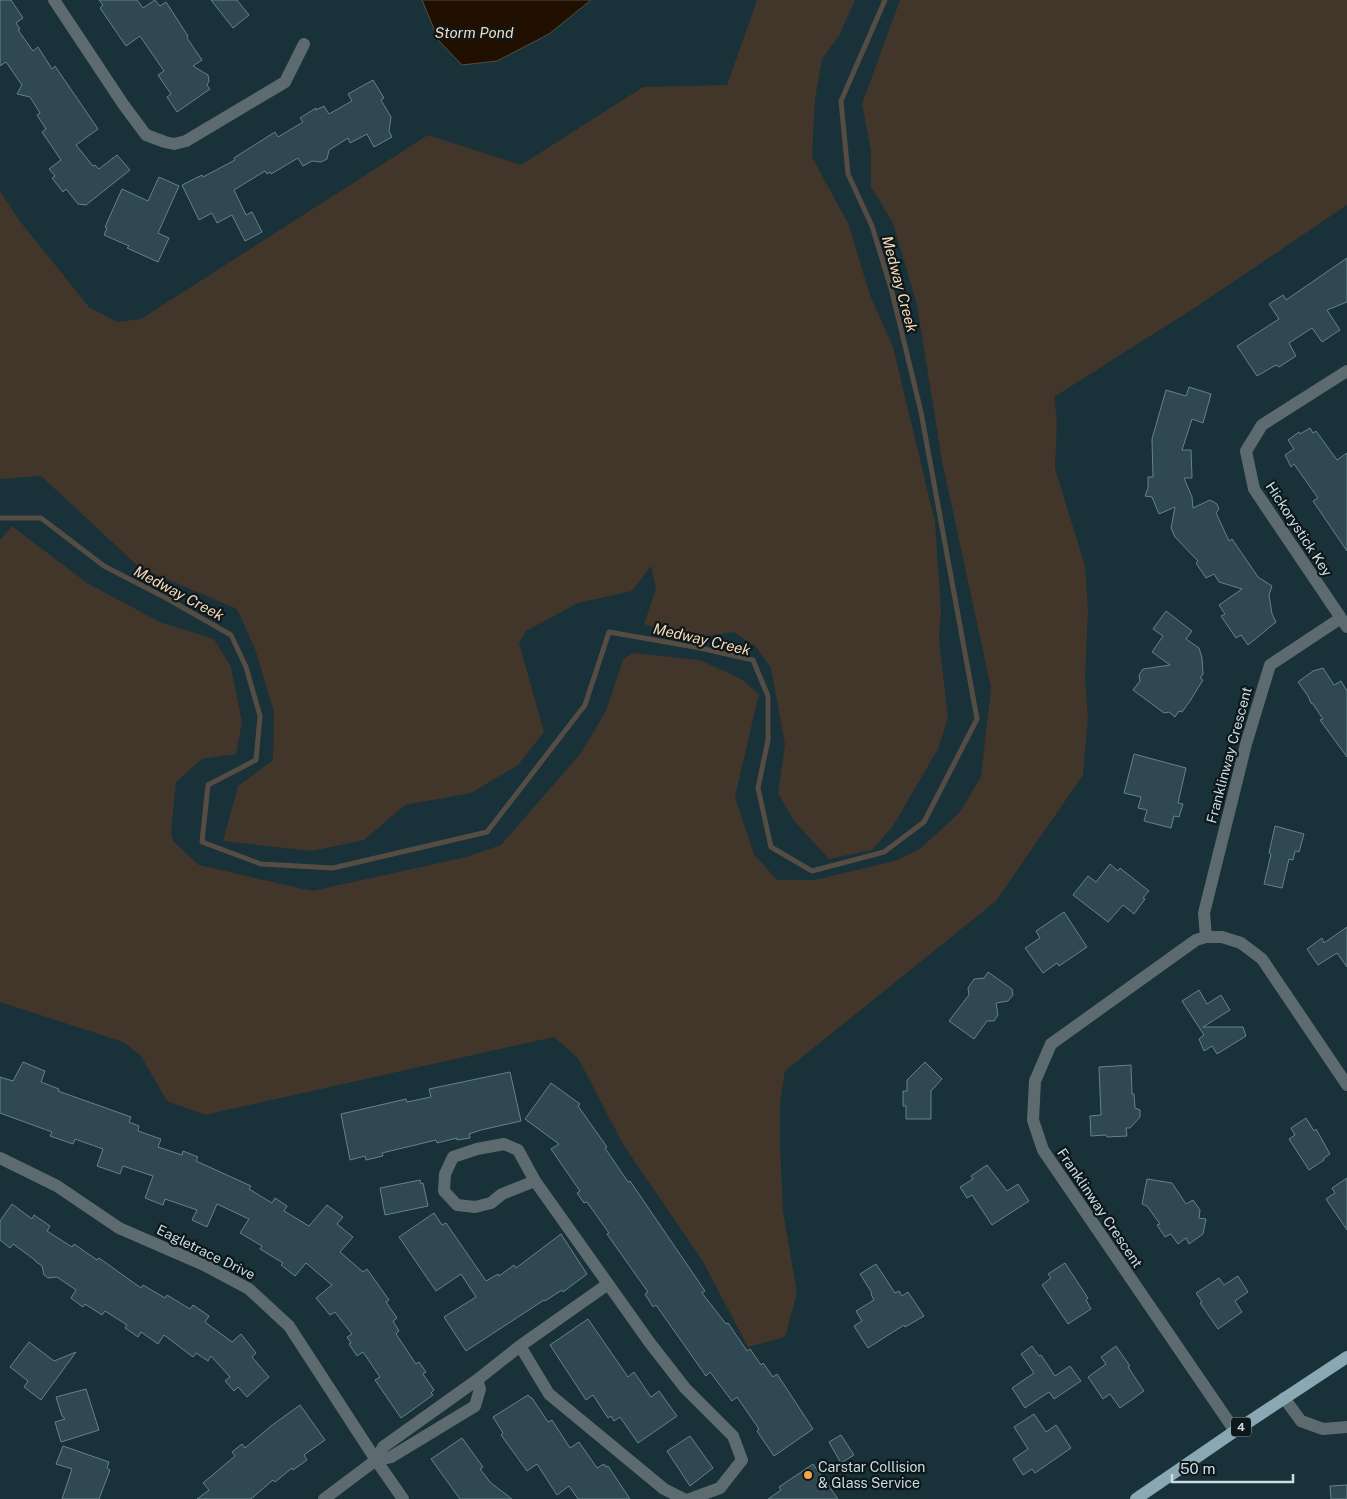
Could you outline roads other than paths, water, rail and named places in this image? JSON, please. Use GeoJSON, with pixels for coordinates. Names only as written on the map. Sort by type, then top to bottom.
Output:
{"type":"FeatureCollection","features":[{"type":"Feature","properties":{"kind":"main road","name":"4"},"geometry":{"type":"LineString","coordinates":[[1136,1499],[1347,1357]]}},
{"type":"Feature","properties":{"kind":"street"},"geometry":{"type":"LineString","coordinates":[[54,0],[123,104],[146,135],[174,144],[186,141],[285,82],[304,44]]}},
{"type":"Feature","properties":{"kind":"street","name":"Hickorystick Key"},"geometry":{"type":"LineString","coordinates":[[1344,623],[1254,489],[1246,451],[1262,425],[1347,371]]}},
{"type":"Feature","properties":{"kind":"street","name":"Franklinway Crescent"},"geometry":{"type":"LineString","coordinates":[[1235,1431],[1043,1150],[1033,1120],[1035,1081],[1051,1044],[1196,940],[1206,937],[1204,913],[1246,744],[1270,665],[1344,623]]}},
{"type":"Feature","properties":{"kind":"street"},"geometry":{"type":"LineString","coordinates":[[1206,937],[1222,938],[1241,943],[1262,959],[1347,1085]]}},
{"type":"Feature","properties":{"kind":"street"},"geometry":{"type":"LineString","coordinates":[[535,1181],[502,1194],[491,1203],[475,1206],[457,1205],[444,1191],[445,1174],[453,1157],[477,1149],[504,1144],[518,1150],[535,1181],[650,1343],[685,1388],[733,1436],[742,1460],[720,1488],[690,1499]]}},
{"type":"Feature","properties":{"kind":"street","name":"Eagletrace Drive"},"geometry":{"type":"LineString","coordinates":[[0,1158],[57,1186],[119,1228],[204,1265],[249,1289],[289,1326],[403,1499]]}},
{"type":"Feature","properties":{"kind":"street"},"geometry":{"type":"LineString","coordinates":[[324,1499],[376,1460],[383,1447],[608,1284]]}},
{"type":"Feature","properties":{"kind":"street"},"geometry":{"type":"LineString","coordinates":[[520,1346],[549,1394],[664,1489],[684,1499]]}},
{"type":"Feature","properties":{"kind":"street"},"geometry":{"type":"LineString","coordinates":[[376,1460],[391,1457],[474,1406],[480,1389],[478,1380]]}},
{"type":"Feature","properties":{"kind":"street"},"geometry":{"type":"LineString","coordinates":[[1284,1398],[1301,1421],[1323,1429],[1347,1427]]}},
{"type":"Feature","properties":{"kind":"water","name":"Storm Pond"},"geometry":{"type":"Polygon","coordinates":[[[422,0],[591,0],[549,34],[497,61],[462,65],[439,41],[422,0]]]}},
{"type":"Feature","properties":{"kind":"waterway","name":"Medway Creek"},"geometry":{"type":"LineString","coordinates":[[0,518],[41,518],[104,566],[231,635],[246,667],[260,716],[256,760],[208,785],[202,842],[261,864],[333,868],[487,832],[585,705],[609,632],[700,648],[753,660],[768,696],[768,740],[758,788],[771,847],[812,871],[884,852],[924,822],[977,719],[921,412],[892,292],[872,226],[848,174],[841,101],[885,0]]}},
{"type":"Feature","properties":{"kind":"place","name":"Carstar Collision & Glass Service"},"geometry":{"type":"Point","coordinates":[808,1475]}}]}
